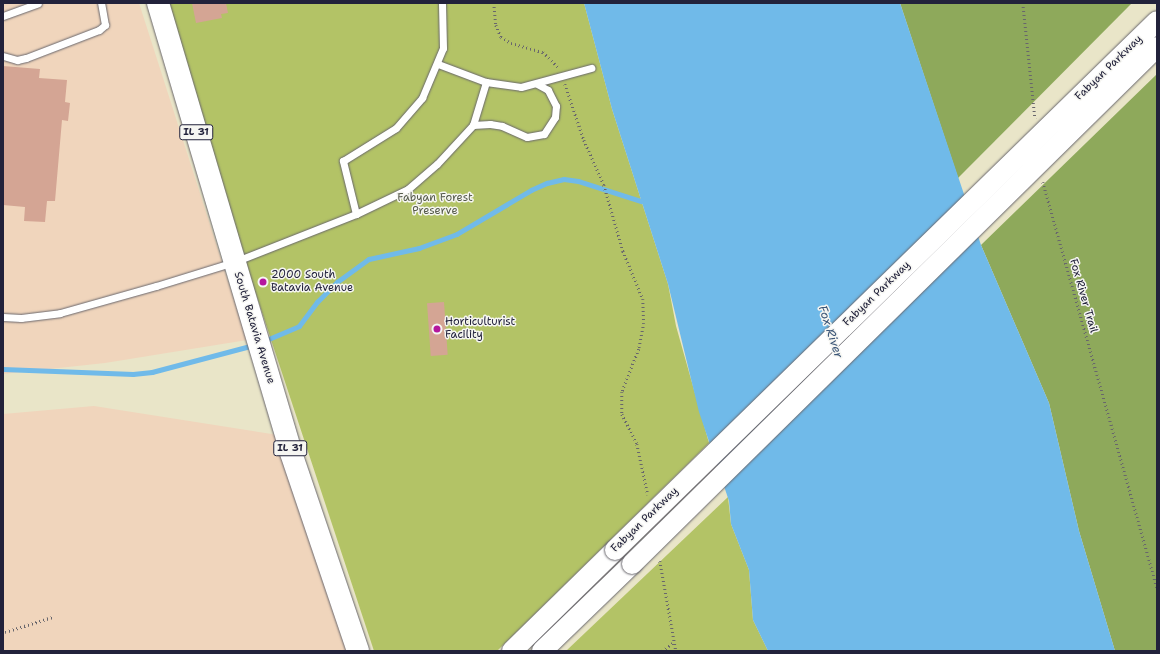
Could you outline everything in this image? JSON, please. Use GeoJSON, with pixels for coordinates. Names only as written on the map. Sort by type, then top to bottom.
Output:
{"type":"FeatureCollection","features":[{"type":"Feature","properties":{"kind":"main road","name":"South Batavia Avenue"},"geometry":{"type":"LineString","coordinates":[[158,3],[291,453],[358,651]]}},
{"type":"Feature","properties":{"kind":"main road","name":"Fabyan Parkway"},"geometry":{"type":"LineString","coordinates":[[512,651],[1157,21]]}},
{"type":"Feature","properties":{"kind":"main road","name":"Fabyan Parkway"},"geometry":{"type":"LineString","coordinates":[[542,651],[1157,47]]}},
{"type":"Feature","properties":{"kind":"lane"},"geometry":{"type":"LineString","coordinates":[[3,16],[38,3]]}},
{"type":"Feature","properties":{"kind":"lane"},"geometry":{"type":"LineString","coordinates":[[3,56],[17,60],[26,58],[99,30],[105,25],[101,3]]}},
{"type":"Feature","properties":{"kind":"lane"},"geometry":{"type":"LineString","coordinates":[[356,214],[343,162],[396,128],[412,112],[422,98],[438,64],[443,48],[442,3]]}},
{"type":"Feature","properties":{"kind":"lane"},"geometry":{"type":"LineString","coordinates":[[438,64],[486,82],[521,87],[537,84],[591,68]]}},
{"type":"Feature","properties":{"kind":"lane"},"geometry":{"type":"LineString","coordinates":[[3,318],[21,318],[60,313],[234,262],[356,214],[408,189],[437,164],[473,125],[486,82]]}},
{"type":"Feature","properties":{"kind":"lane"},"geometry":{"type":"LineString","coordinates":[[473,125],[490,124],[502,126],[527,137],[544,134],[555,117],[556,106],[548,90],[537,84]]}},
{"type":"Feature","properties":{"kind":"path"},"geometry":{"type":"LineString","coordinates":[[1023,3],[1036,126]]}},
{"type":"Feature","properties":{"kind":"path","name":"Fox River Trail"},"geometry":{"type":"LineString","coordinates":[[1042,179],[1157,588]]}},
{"type":"Feature","properties":{"kind":"path"},"geometry":{"type":"LineString","coordinates":[[604,185],[623,251],[643,299],[644,324],[639,349],[622,392],[622,414],[627,428],[637,444],[648,496]]}},
{"type":"Feature","properties":{"kind":"path"},"geometry":{"type":"LineString","coordinates":[[659,558],[676,651]]}},
{"type":"Feature","properties":{"kind":"path"},"geometry":{"type":"LineString","coordinates":[[5,632],[52,617]]}},
{"type":"Feature","properties":{"kind":"path"},"geometry":{"type":"LineString","coordinates":[[662,651],[674,642]]}},
{"type":"Feature","properties":{"kind":"shaded area"},"geometry":{"type":"Polygon","coordinates":[[[3,3],[139,3],[247,340],[105,363],[3,374],[3,3]]]}},
{"type":"Feature","properties":{"kind":"shaded area"},"geometry":{"type":"Polygon","coordinates":[[[94,406],[278,435],[351,651],[3,651],[3,414],[94,406]]]}},
{"type":"Feature","properties":{"kind":"green space","name":"Fabyan Forest Preserve"},"geometry":{"type":"Polygon","coordinates":[[[164,3],[584,3],[612,109],[668,284],[676,326],[709,443],[497,651],[374,651],[241,249],[164,3]]]}},
{"type":"Feature","properties":{"kind":"green space"},"geometry":{"type":"Polygon","coordinates":[[[900,3],[1132,3],[958,178],[900,3]]]}},
{"type":"Feature","properties":{"kind":"green space"},"geometry":{"type":"Polygon","coordinates":[[[1157,74],[1157,651],[1115,651],[1079,531],[1049,403],[981,245],[1157,74]]]}},
{"type":"Feature","properties":{"kind":"green space"},"geometry":{"type":"Polygon","coordinates":[[[728,497],[731,524],[749,570],[753,620],[768,651],[566,651],[728,497]]]}},
{"type":"Feature","properties":{"kind":"water","name":"Fox River"},"geometry":{"type":"Polygon","coordinates":[[[584,3],[900,3],[981,245],[1049,403],[1079,531],[1115,651],[768,651],[753,620],[749,570],[731,524],[729,501],[699,412],[668,284],[612,109],[584,3]]]}},
{"type":"Feature","properties":{"kind":"building"},"geometry":{"type":"Polygon","coordinates":[[[192,3],[226,3],[228,13],[221,14],[222,18],[196,23],[192,3]]]}},
{"type":"Feature","properties":{"kind":"building"},"geometry":{"type":"Polygon","coordinates":[[[3,66],[40,69],[39,78],[67,80],[65,102],[70,103],[68,121],[62,120],[55,201],[47,201],[45,222],[24,221],[25,207],[3,205],[3,66]]]}},
{"type":"Feature","properties":{"kind":"building","name":"Horticulturist Facility"},"geometry":{"type":"Polygon","coordinates":[[[444,302],[448,355],[431,356],[427,303],[444,302]]]}},
{"type":"Feature","properties":{"kind":"waterway"},"geometry":{"type":"LineString","coordinates":[[264,341],[299,326],[317,302],[337,282],[369,259],[419,248],[457,234],[531,190],[547,183],[564,179],[578,181],[641,201]]}},
{"type":"Feature","properties":{"kind":"waterway"},"geometry":{"type":"LineString","coordinates":[[3,369],[133,374],[152,372],[254,345]]}},
{"type":"Feature","properties":{"kind":"place","name":"2000 South Batavia Avenue"},"geometry":{"type":"Point","coordinates":[263,282]}},
{"type":"Feature","properties":{"kind":"place","name":"Horticulturist Facility"},"geometry":{"type":"Point","coordinates":[437,329]}}]}
